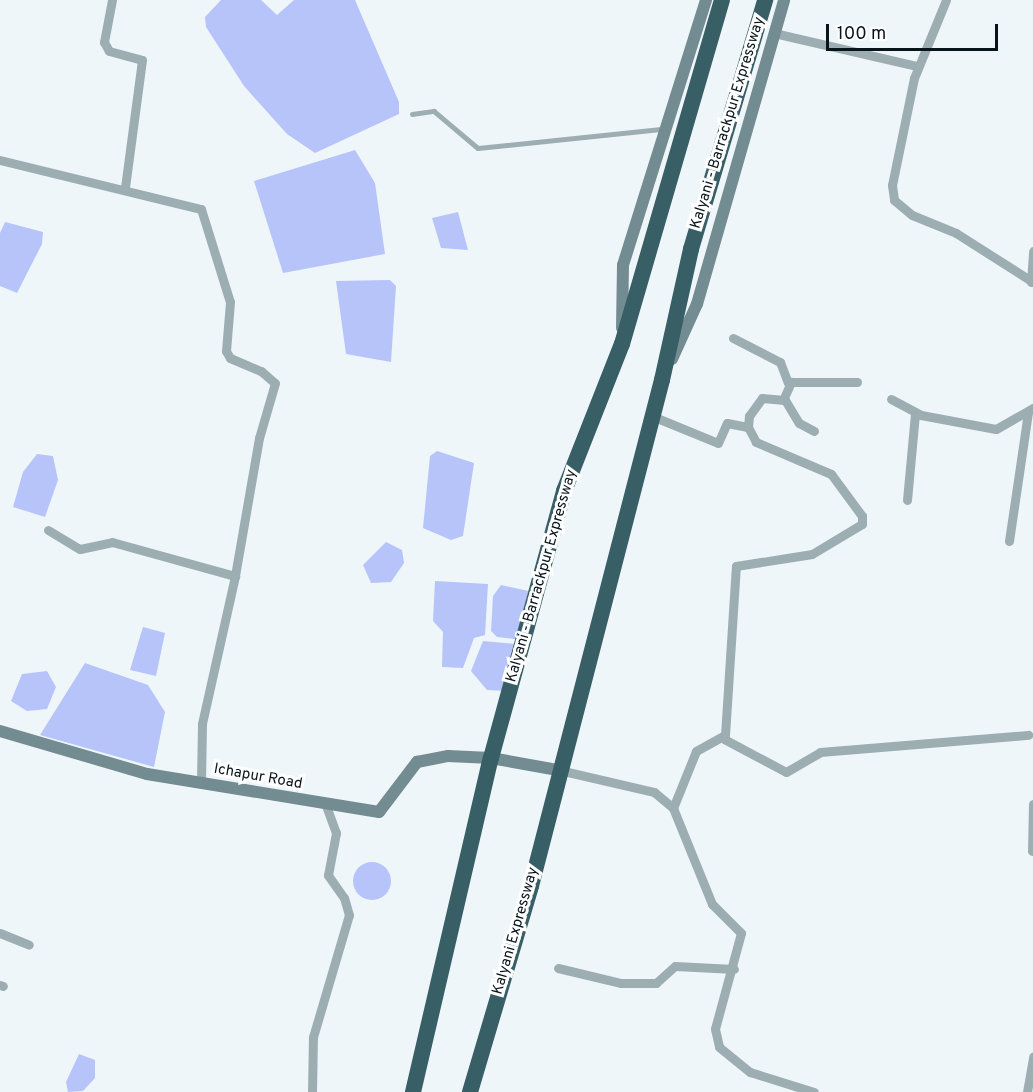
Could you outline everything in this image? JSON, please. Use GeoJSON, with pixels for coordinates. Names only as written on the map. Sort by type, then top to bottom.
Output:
{"type":"FeatureCollection","features":[{"type":"Feature","properties":{"kind":"highway","name":"Kalyani - Barrackpur Expressway"},"geometry":{"type":"LineString","coordinates":[[413,1092],[491,758],[564,491],[622,344],[722,0]]}},
{"type":"Feature","properties":{"kind":"highway","name":"Kalyani - Barrackpur Expressway"},"geometry":{"type":"LineString","coordinates":[[558,770],[662,380],[691,249],[765,0]]}},
{"type":"Feature","properties":{"kind":"highway","name":"Kalyani Expressway"},"geometry":{"type":"LineString","coordinates":[[470,1092],[531,886],[558,770]]}},
{"type":"Feature","properties":{"kind":"street"},"geometry":{"type":"LineString","coordinates":[[112,0],[104,42],[109,51],[142,60],[125,187]]}},
{"type":"Feature","properties":{"kind":"street"},"geometry":{"type":"LineString","coordinates":[[622,344],[622,266],[706,0]]}},
{"type":"Feature","properties":{"kind":"street"},"geometry":{"type":"LineString","coordinates":[[662,380],[697,304],[784,0]]}},
{"type":"Feature","properties":{"kind":"street"},"geometry":{"type":"LineString","coordinates":[[946,0],[917,66],[892,185],[894,200],[907,212],[956,233],[1032,282]]}},
{"type":"Feature","properties":{"kind":"street"},"geometry":{"type":"LineString","coordinates":[[774,33],[917,66]]}},
{"type":"Feature","properties":{"kind":"street"},"geometry":{"type":"LineString","coordinates":[[0,160],[125,187],[201,209],[206,214],[230,302],[226,351],[230,358],[261,371],[274,383],[254,460],[236,576],[201,730],[201,782]]}},
{"type":"Feature","properties":{"kind":"street"},"geometry":{"type":"LineString","coordinates":[[1032,282],[1033,251]]}},
{"type":"Feature","properties":{"kind":"street"},"geometry":{"type":"LineString","coordinates":[[733,338],[780,362],[788,383],[783,400]]}},
{"type":"Feature","properties":{"kind":"street"},"geometry":{"type":"LineString","coordinates":[[788,383],[857,382]]}},
{"type":"Feature","properties":{"kind":"street"},"geometry":{"type":"LineString","coordinates":[[891,399],[915,412],[996,429],[1030,410]]}},
{"type":"Feature","properties":{"kind":"street"},"geometry":{"type":"LineString","coordinates":[[724,739],[736,566],[812,554],[863,520],[831,474],[756,442],[748,427],[758,400],[783,400]]}},
{"type":"Feature","properties":{"kind":"street"},"geometry":{"type":"LineString","coordinates":[[783,400],[799,423],[814,432]]}},
{"type":"Feature","properties":{"kind":"street"},"geometry":{"type":"LineString","coordinates":[[1009,541],[1030,410]]}},
{"type":"Feature","properties":{"kind":"street"},"geometry":{"type":"LineString","coordinates":[[907,500],[915,412]]}},
{"type":"Feature","properties":{"kind":"street"},"geometry":{"type":"LineString","coordinates":[[652,416],[718,443],[727,423],[748,427]]}},
{"type":"Feature","properties":{"kind":"street"},"geometry":{"type":"LineString","coordinates":[[48,530],[80,549],[112,542],[236,576]]}},
{"type":"Feature","properties":{"kind":"street","name":"Ichapur Road"},"geometry":{"type":"LineString","coordinates":[[0,731],[147,774],[379,812],[417,762],[448,756],[491,758]]}},
{"type":"Feature","properties":{"kind":"street"},"geometry":{"type":"LineString","coordinates":[[724,739],[786,772],[820,752],[1028,735]]}},
{"type":"Feature","properties":{"kind":"street"},"geometry":{"type":"LineString","coordinates":[[673,808],[696,751],[724,739]]}},
{"type":"Feature","properties":{"kind":"street"},"geometry":{"type":"LineString","coordinates":[[491,758],[558,770],[654,792],[673,808],[712,904],[740,927],[741,944],[715,1029],[719,1047],[750,1072],[813,1092]]}},
{"type":"Feature","properties":{"kind":"street"},"geometry":{"type":"LineString","coordinates":[[312,1092],[313,1036],[349,915],[344,898],[328,875],[336,833],[325,803]]}},
{"type":"Feature","properties":{"kind":"street"},"geometry":{"type":"LineString","coordinates":[[1032,851],[1033,804]]}},
{"type":"Feature","properties":{"kind":"street"},"geometry":{"type":"LineString","coordinates":[[0,933],[29,945]]}},
{"type":"Feature","properties":{"kind":"street"},"geometry":{"type":"LineString","coordinates":[[558,968],[621,982],[656,983],[675,966],[734,969]]}},
{"type":"Feature","properties":{"kind":"street"},"geometry":{"type":"LineString","coordinates":[[1027,1092],[1033,1057]]}},
{"type":"Feature","properties":{"kind":"lane"},"geometry":{"type":"LineString","coordinates":[[412,114],[434,111],[478,148],[666,129]]}},
{"type":"Feature","properties":{"kind":"water"},"geometry":{"type":"Polygon","coordinates":[[[221,0],[261,0],[277,15],[294,0],[355,0],[399,102],[399,114],[315,153],[287,134],[244,86],[206,27],[205,17],[221,0]]]}},
{"type":"Feature","properties":{"kind":"water"},"geometry":{"type":"Polygon","coordinates":[[[355,150],[375,183],[385,254],[283,273],[254,181],[355,150]]]}},
{"type":"Feature","properties":{"kind":"water"},"geometry":{"type":"Polygon","coordinates":[[[458,212],[468,250],[441,248],[432,218],[458,212]]]}},
{"type":"Feature","properties":{"kind":"water"},"geometry":{"type":"Polygon","coordinates":[[[5,222],[43,232],[42,244],[17,293],[0,286],[0,233],[5,222]]]}},
{"type":"Feature","properties":{"kind":"water"},"geometry":{"type":"Polygon","coordinates":[[[390,280],[396,286],[391,362],[346,354],[336,281],[390,280]]]}},
{"type":"Feature","properties":{"kind":"water"},"geometry":{"type":"Polygon","coordinates":[[[437,451],[474,463],[463,536],[451,540],[423,528],[430,456],[437,451]]]}},
{"type":"Feature","properties":{"kind":"water"},"geometry":{"type":"Polygon","coordinates":[[[37,454],[53,456],[58,480],[45,517],[13,507],[23,472],[37,454]]]}},
{"type":"Feature","properties":{"kind":"water"},"geometry":{"type":"Polygon","coordinates":[[[386,542],[402,550],[404,563],[391,582],[371,583],[363,565],[386,542]]]}},
{"type":"Feature","properties":{"kind":"water"},"geometry":{"type":"Polygon","coordinates":[[[435,581],[488,584],[485,635],[474,638],[463,668],[442,667],[443,632],[433,621],[435,581]]]}},
{"type":"Feature","properties":{"kind":"water"},"geometry":{"type":"Polygon","coordinates":[[[501,585],[533,592],[531,641],[497,637],[491,631],[493,596],[501,585]]]}},
{"type":"Feature","properties":{"kind":"water"},"geometry":{"type":"Polygon","coordinates":[[[143,627],[165,633],[156,676],[130,670],[143,627]]]}},
{"type":"Feature","properties":{"kind":"water"},"geometry":{"type":"Polygon","coordinates":[[[483,641],[515,644],[507,691],[487,690],[471,671],[483,641]]]}},
{"type":"Feature","properties":{"kind":"water"},"geometry":{"type":"Polygon","coordinates":[[[85,663],[148,685],[165,712],[154,767],[40,735],[85,663]]]}},
{"type":"Feature","properties":{"kind":"water"},"geometry":{"type":"Polygon","coordinates":[[[47,671],[56,687],[47,709],[27,711],[11,701],[22,674],[47,671]]]}},
{"type":"Feature","properties":{"kind":"water"},"geometry":{"type":"Polygon","coordinates":[[[372,862],[386,867],[391,881],[386,895],[372,900],[358,895],[353,881],[358,867],[372,862]]]}},
{"type":"Feature","properties":{"kind":"water"},"geometry":{"type":"Polygon","coordinates":[[[79,1054],[95,1060],[95,1078],[83,1091],[68,1092],[66,1082],[79,1054]]]}}]}
